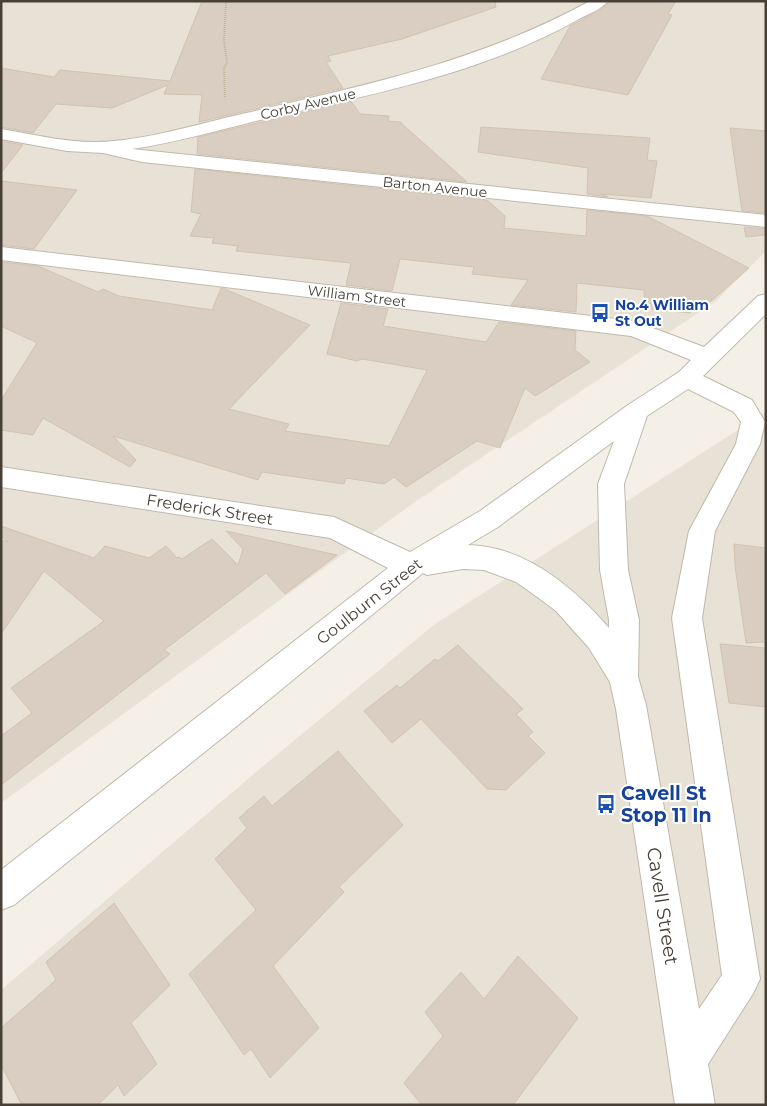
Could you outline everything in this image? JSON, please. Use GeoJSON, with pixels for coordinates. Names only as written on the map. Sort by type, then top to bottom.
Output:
{"type":"FeatureCollection","features":[{"type":"Feature","properties":{"kind":"street","name":"Corby Avenue"},"geometry":{"type":"LineString","coordinates":[[1,134],[79,146],[148,126],[354,82],[406,67],[488,39],[548,15],[572,1]]}},
{"type":"Feature","properties":{"kind":"street","name":"Corby Avenue"},"geometry":{"type":"LineString","coordinates":[[103,139],[165,137],[378,88],[473,59],[534,36],[575,18],[601,1]]}},
{"type":"Feature","properties":{"kind":"street"},"geometry":{"type":"LineString","coordinates":[[1,118],[28,122]]}},
{"type":"Feature","properties":{"kind":"street","name":"Barton Avenue"},"geometry":{"type":"LineString","coordinates":[[103,139],[117,152],[142,158],[766,220]]}},
{"type":"Feature","properties":{"kind":"street","name":"William Street"},"geometry":{"type":"LineString","coordinates":[[1,253],[634,329],[709,358]]}},
{"type":"Feature","properties":{"kind":"street","name":"Goulburn Street"},"geometry":{"type":"LineString","coordinates":[[1,892],[411,566],[489,519],[637,411],[686,378],[709,358],[766,301]]}},
{"type":"Feature","properties":{"kind":"street"},"geometry":{"type":"LineString","coordinates":[[686,378],[743,406],[753,422],[748,444],[702,531],[687,618],[741,979],[688,1060]]}},
{"type":"Feature","properties":{"kind":"street","name":"Cavell Street"},"geometry":{"type":"LineString","coordinates":[[637,411],[611,484],[614,570],[624,620],[624,678],[632,714],[695,1105]]}},
{"type":"Feature","properties":{"kind":"street","name":"Frederick Street"},"geometry":{"type":"LineString","coordinates":[[1,476],[334,528],[411,566]]}},
{"type":"Feature","properties":{"kind":"street","name":"Cavell Street"},"geometry":{"type":"LineString","coordinates":[[411,566],[459,556],[485,558],[521,571],[551,588],[575,612],[604,645],[624,678]]}},
{"type":"Feature","properties":{"kind":"path"},"geometry":{"type":"LineString","coordinates":[[225,102],[224,68],[227,62],[224,41],[226,1]]}},
{"type":"Feature","properties":{"kind":"shaded area"},"geometry":{"type":"Polygon","coordinates":[[[1,1],[766,1],[766,251],[716,301],[412,504],[1,803],[1,1]]]}},
{"type":"Feature","properties":{"kind":"shaded area"},"geometry":{"type":"Polygon","coordinates":[[[766,412],[766,1105],[1,1105],[1,990],[256,772],[435,624],[766,412]]]}},
{"type":"Feature","properties":{"kind":"building"},"geometry":{"type":"Polygon","coordinates":[[[202,1],[495,1],[496,7],[402,39],[328,56],[331,61],[326,62],[343,88],[335,90],[199,122],[202,95],[164,94],[168,85],[112,108],[56,104],[33,133],[1,127],[1,68],[54,77],[60,70],[170,81],[202,1]]]}},
{"type":"Feature","properties":{"kind":"building"},"geometry":{"type":"Polygon","coordinates":[[[610,1],[676,1],[668,14],[672,15],[628,95],[541,79],[570,26],[600,10],[610,1]]]}},
{"type":"Feature","properties":{"kind":"building"},"geometry":{"type":"Polygon","coordinates":[[[351,101],[360,114],[389,116],[388,121],[400,122],[467,182],[197,154],[198,137],[351,101]]]}},
{"type":"Feature","properties":{"kind":"building"},"geometry":{"type":"Polygon","coordinates":[[[481,127],[650,138],[647,160],[657,161],[651,198],[602,194],[608,197],[587,194],[588,168],[478,152],[481,127]]]}},
{"type":"Feature","properties":{"kind":"building"},"geometry":{"type":"Polygon","coordinates":[[[730,128],[766,131],[766,213],[742,211],[730,128]]]}},
{"type":"Feature","properties":{"kind":"building"},"geometry":{"type":"Polygon","coordinates":[[[1,141],[23,145],[1,173],[1,141]]]}},
{"type":"Feature","properties":{"kind":"building"},"geometry":{"type":"Polygon","coordinates":[[[195,169],[487,200],[505,216],[504,228],[586,236],[587,210],[647,216],[749,268],[702,309],[693,308],[690,313],[645,308],[644,290],[577,283],[576,312],[511,305],[528,280],[472,274],[474,267],[400,259],[392,291],[346,285],[351,263],[236,251],[238,246],[212,243],[214,238],[190,236],[201,214],[191,212],[195,169]]]}},
{"type":"Feature","properties":{"kind":"building"},"geometry":{"type":"Polygon","coordinates":[[[1,181],[77,190],[34,249],[1,245],[1,181]]]}},
{"type":"Feature","properties":{"kind":"building"},"geometry":{"type":"Polygon","coordinates":[[[744,227],[766,229],[766,235],[746,237],[744,227]]]}},
{"type":"Feature","properties":{"kind":"building"},"geometry":{"type":"Polygon","coordinates":[[[1,262],[38,266],[98,292],[103,289],[119,296],[212,310],[221,288],[310,325],[229,409],[289,424],[285,431],[389,446],[427,370],[362,359],[357,361],[327,354],[341,303],[388,309],[383,326],[486,342],[499,322],[576,331],[575,350],[590,362],[535,396],[525,388],[500,448],[477,441],[406,487],[394,477],[384,484],[346,478],[344,484],[262,472],[258,480],[113,436],[136,460],[130,467],[43,418],[33,435],[1,430],[1,400],[37,343],[1,326],[1,262]]]}},
{"type":"Feature","properties":{"kind":"building"},"geometry":{"type":"Polygon","coordinates":[[[1,526],[94,558],[105,546],[149,558],[166,546],[177,558],[182,559],[212,539],[238,565],[243,549],[226,531],[337,555],[285,594],[266,573],[164,650],[170,654],[1,785],[1,736],[32,713],[11,688],[104,621],[44,571],[1,634],[1,540],[8,542],[1,536],[1,526]]]}},
{"type":"Feature","properties":{"kind":"building"},"geometry":{"type":"Polygon","coordinates":[[[734,544],[766,548],[766,642],[746,643],[735,566],[734,544]]]}},
{"type":"Feature","properties":{"kind":"building"},"geometry":{"type":"Polygon","coordinates":[[[720,644],[766,648],[766,707],[729,703],[720,644]]]}},
{"type":"Feature","properties":{"kind":"building"},"geometry":{"type":"Polygon","coordinates":[[[458,645],[523,709],[516,714],[533,732],[528,736],[545,753],[506,790],[487,789],[421,719],[392,743],[364,711],[397,685],[400,688],[435,659],[438,661],[458,645]]]}},
{"type":"Feature","properties":{"kind":"building"},"geometry":{"type":"Polygon","coordinates":[[[338,751],[403,825],[339,887],[344,892],[273,966],[319,1028],[270,1078],[251,1049],[244,1055],[189,974],[256,910],[215,859],[247,828],[239,818],[264,796],[272,806],[338,751]]]}},
{"type":"Feature","properties":{"kind":"building"},"geometry":{"type":"Polygon","coordinates":[[[114,903],[170,985],[131,1023],[157,1064],[124,1096],[118,1085],[98,1105],[22,1105],[1,1065],[1,1028],[56,980],[46,962],[114,903]]]}},
{"type":"Feature","properties":{"kind":"building"},"geometry":{"type":"Polygon","coordinates":[[[518,956],[578,1018],[513,1105],[422,1105],[404,1083],[443,1036],[425,1012],[461,972],[484,999],[518,956]]]}},
{"type":"Feature","properties":{"kind":"place","name":"No.4 William St Out"},"geometry":{"type":"Point","coordinates":[600,313]}},
{"type":"Feature","properties":{"kind":"place","name":"Cavell St Stop 11 In"},"geometry":{"type":"Point","coordinates":[606,804]}}]}
